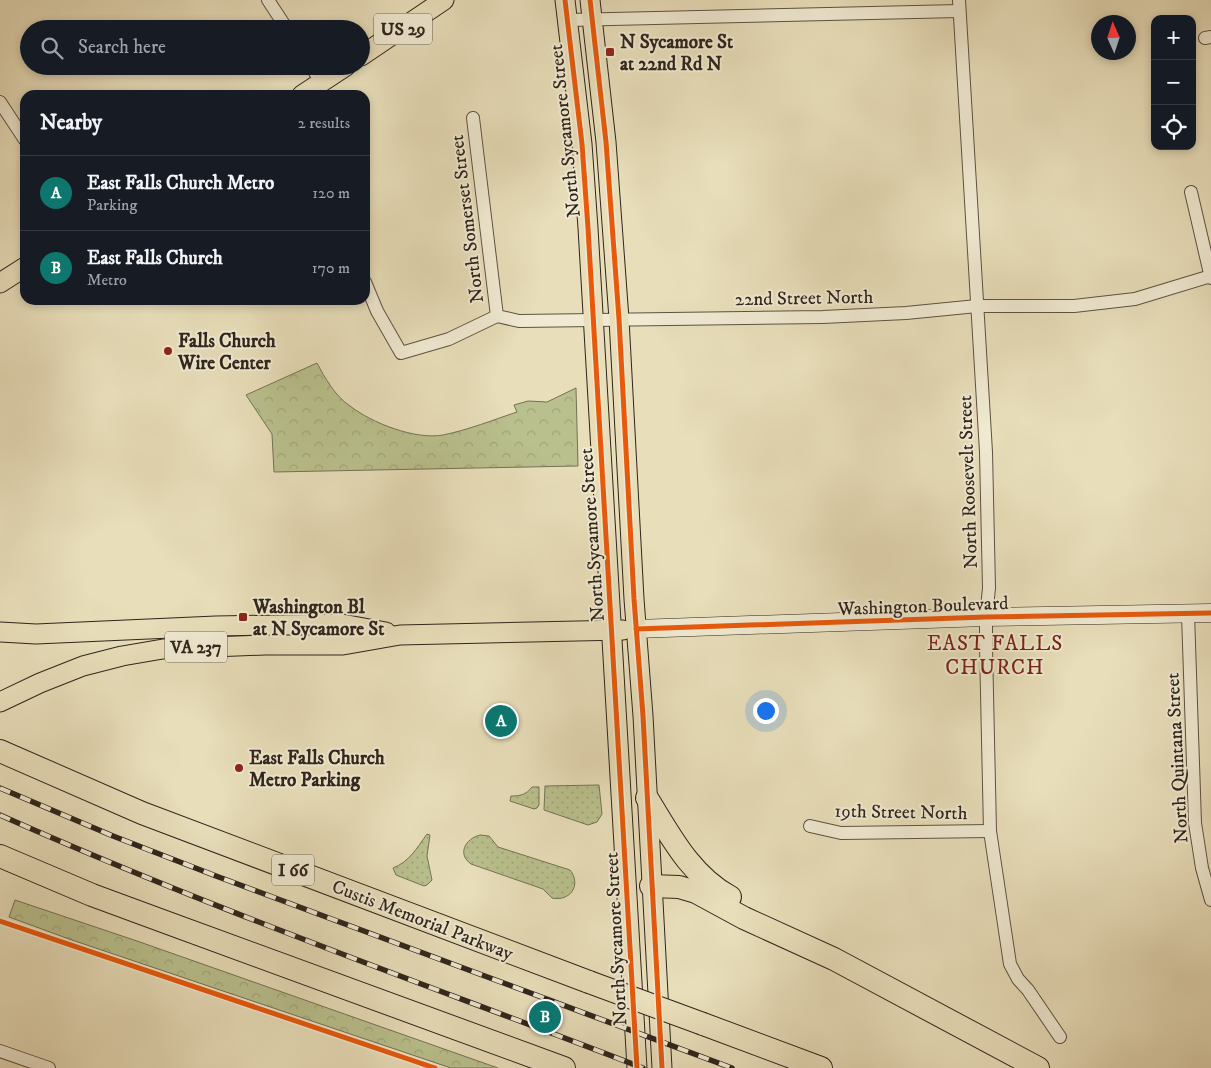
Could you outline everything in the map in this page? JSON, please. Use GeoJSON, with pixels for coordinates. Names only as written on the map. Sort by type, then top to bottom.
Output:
{"type":"FeatureCollection","features":[{"type":"Feature","properties":{"kind":"highway","name":"Custis Memorial Parkway"},"geometry":{"type":"LineString","coordinates":[[0,751],[142,813],[821,1068]]}},
{"type":"Feature","properties":{"kind":"highway"},"geometry":{"type":"LineString","coordinates":[[647,798],[682,854],[703,878],[797,942]]}},
{"type":"Feature","properties":{"kind":"highway"},"geometry":{"type":"LineString","coordinates":[[0,856],[92,895],[168,924],[564,1068]]}},
{"type":"Feature","properties":{"kind":"highway"},"geometry":{"type":"LineString","coordinates":[[651,886],[679,888],[696,892],[744,918],[834,959],[1038,1068]]}},
{"type":"Feature","properties":{"kind":"main road","name":"US 29"},"geometry":{"type":"LineString","coordinates":[[370,50],[444,0]]}},
{"type":"Feature","properties":{"kind":"main road"},"geometry":{"type":"LineString","coordinates":[[558,0],[568,20]]}},
{"type":"Feature","properties":{"kind":"main road","name":"North Sycamore Street"},"geometry":{"type":"LineString","coordinates":[[565,0],[582,144],[594,320],[637,1068]]}},
{"type":"Feature","properties":{"kind":"main road","name":"North Sycamore Street"},"geometry":{"type":"LineString","coordinates":[[591,9],[606,142],[619,320],[662,1068]]}},
{"type":"Feature","properties":{"kind":"main road"},"geometry":{"type":"LineString","coordinates":[[309,90],[332,75]]}},
{"type":"Feature","properties":{"kind":"main road"},"geometry":{"type":"LineString","coordinates":[[0,283],[20,270]]}},
{"type":"Feature","properties":{"kind":"main road","name":"Washington Boulevard"},"geometry":{"type":"LineString","coordinates":[[0,702],[40,683],[83,666],[142,652],[197,647],[344,644],[400,635],[612,631],[986,617],[1211,613]]}},
{"type":"Feature","properties":{"kind":"main road","name":"Washington Boulevard"},"geometry":{"type":"LineString","coordinates":[[0,632],[36,634],[216,626],[342,624],[400,635]]}},
{"type":"Feature","properties":{"kind":"main road"},"geometry":{"type":"LineString","coordinates":[[627,884],[651,886]]}},
{"type":"Feature","properties":{"kind":"street"},"geometry":{"type":"LineString","coordinates":[[268,0],[281,20]]}},
{"type":"Feature","properties":{"kind":"street"},"geometry":{"type":"LineString","coordinates":[[568,20],[591,9],[959,6]]}},
{"type":"Feature","properties":{"kind":"street","name":"North Roosevelt Street"},"geometry":{"type":"LineString","coordinates":[[959,6],[986,452],[988,588],[986,617],[990,831],[1010,964],[1018,979],[1028,990],[1060,1037]]}},
{"type":"Feature","properties":{"kind":"street"},"geometry":{"type":"LineString","coordinates":[[317,75],[321,82]]}},
{"type":"Feature","properties":{"kind":"street"},"geometry":{"type":"LineString","coordinates":[[0,102],[20,132]]}},
{"type":"Feature","properties":{"kind":"street","name":"North Somerset Street"},"geometry":{"type":"LineString","coordinates":[[473,118],[497,316]]}},
{"type":"Feature","properties":{"kind":"street"},"geometry":{"type":"LineString","coordinates":[[1191,192],[1211,277]]}},
{"type":"Feature","properties":{"kind":"street","name":"22nd Street North"},"geometry":{"type":"LineString","coordinates":[[497,316],[519,321],[823,317],[906,313],[977,306],[1074,306],[1135,299],[1211,277]]}},
{"type":"Feature","properties":{"kind":"street"},"geometry":{"type":"LineString","coordinates":[[370,293],[401,353],[449,339],[497,316]]}},
{"type":"Feature","properties":{"kind":"street","name":"North Quintana Street"},"geometry":{"type":"LineString","coordinates":[[1188,614],[1195,814],[1200,857],[1211,900]]}},
{"type":"Feature","properties":{"kind":"street","name":"19th Street North"},"geometry":{"type":"LineString","coordinates":[[810,826],[841,832],[990,831]]}},
{"type":"Feature","properties":{"kind":"street"},"geometry":{"type":"LineString","coordinates":[[6,1053],[13,1068]]}},
{"type":"Feature","properties":{"kind":"street"},"geometry":{"type":"LineString","coordinates":[[6,1053],[49,1068]]}},
{"type":"Feature","properties":{"kind":"green space"},"geometry":{"type":"Polygon","coordinates":[[[317,363],[335,392],[350,406],[394,429],[420,435],[443,435],[471,428],[517,412],[514,405],[528,401],[547,402],[576,388],[578,466],[274,472],[272,434],[246,395],[317,363]]]}},
{"type":"Feature","properties":{"kind":"green space"},"geometry":{"type":"Polygon","coordinates":[[[599,785],[602,814],[597,822],[588,825],[544,810],[545,786],[599,785]]]}},
{"type":"Feature","properties":{"kind":"green space"},"geometry":{"type":"Polygon","coordinates":[[[532,787],[539,787],[539,805],[537,808],[534,809],[510,801],[511,796],[523,794],[532,787]]]}},
{"type":"Feature","properties":{"kind":"green space"},"geometry":{"type":"Polygon","coordinates":[[[427,834],[430,835],[427,856],[432,880],[424,886],[396,875],[393,868],[408,858],[427,834]]]}},
{"type":"Feature","properties":{"kind":"green space"},"geometry":{"type":"Polygon","coordinates":[[[480,835],[489,836],[498,847],[570,870],[575,881],[572,891],[564,897],[552,898],[543,889],[471,864],[464,856],[465,847],[470,840],[480,835]]]}},
{"type":"Feature","properties":{"kind":"green space"},"geometry":{"type":"Polygon","coordinates":[[[15,900],[498,1068],[451,1068],[69,939],[9,917],[15,900]]]}},
{"type":"Feature","properties":{"kind":"railway"},"geometry":{"type":"LineString","coordinates":[[0,788],[113,836],[216,876],[732,1068]]}},
{"type":"Feature","properties":{"kind":"railway"},"geometry":{"type":"LineString","coordinates":[[0,815],[159,883],[643,1068]]}},
{"type":"Feature","properties":{"kind":"cycle path"},"geometry":{"type":"LineString","coordinates":[[565,0],[582,144],[588,228],[637,1068]]}},
{"type":"Feature","properties":{"kind":"cycle path"},"geometry":{"type":"LineString","coordinates":[[590,0],[606,142],[619,319],[662,1068]]}},
{"type":"Feature","properties":{"kind":"cycle path"},"geometry":{"type":"LineString","coordinates":[[636,629],[986,617],[1211,613]]}},
{"type":"Feature","properties":{"kind":"cycle path"},"geometry":{"type":"LineString","coordinates":[[0,921],[435,1068]]}},
{"type":"Feature","properties":{"kind":"place","name":"N Sycamore St at 22nd Rd N"},"geometry":{"type":"Point","coordinates":[610,52]}},
{"type":"Feature","properties":{"kind":"place","name":"Falls Church Wire Center"},"geometry":{"type":"Point","coordinates":[168,351]}},
{"type":"Feature","properties":{"kind":"place","name":"Washington Bl at N Sycamore St"},"geometry":{"type":"Point","coordinates":[243,617]}},
{"type":"Feature","properties":{"kind":"place","name":"East Falls Church Metro"},"geometry":{"type":"Point","coordinates":[501,721]}},
{"type":"Feature","properties":{"kind":"place","name":"East Falls Church Metro Parking"},"geometry":{"type":"Point","coordinates":[239,768]}},
{"type":"Feature","properties":{"kind":"place","name":"East Falls Church"},"geometry":{"type":"Point","coordinates":[545,1017]}},
{"type":"Feature","properties":{"kind":"district","name":"EAST FALLS CHURCH"},"geometry":{"type":"Point","coordinates":[995,655]}}]}
